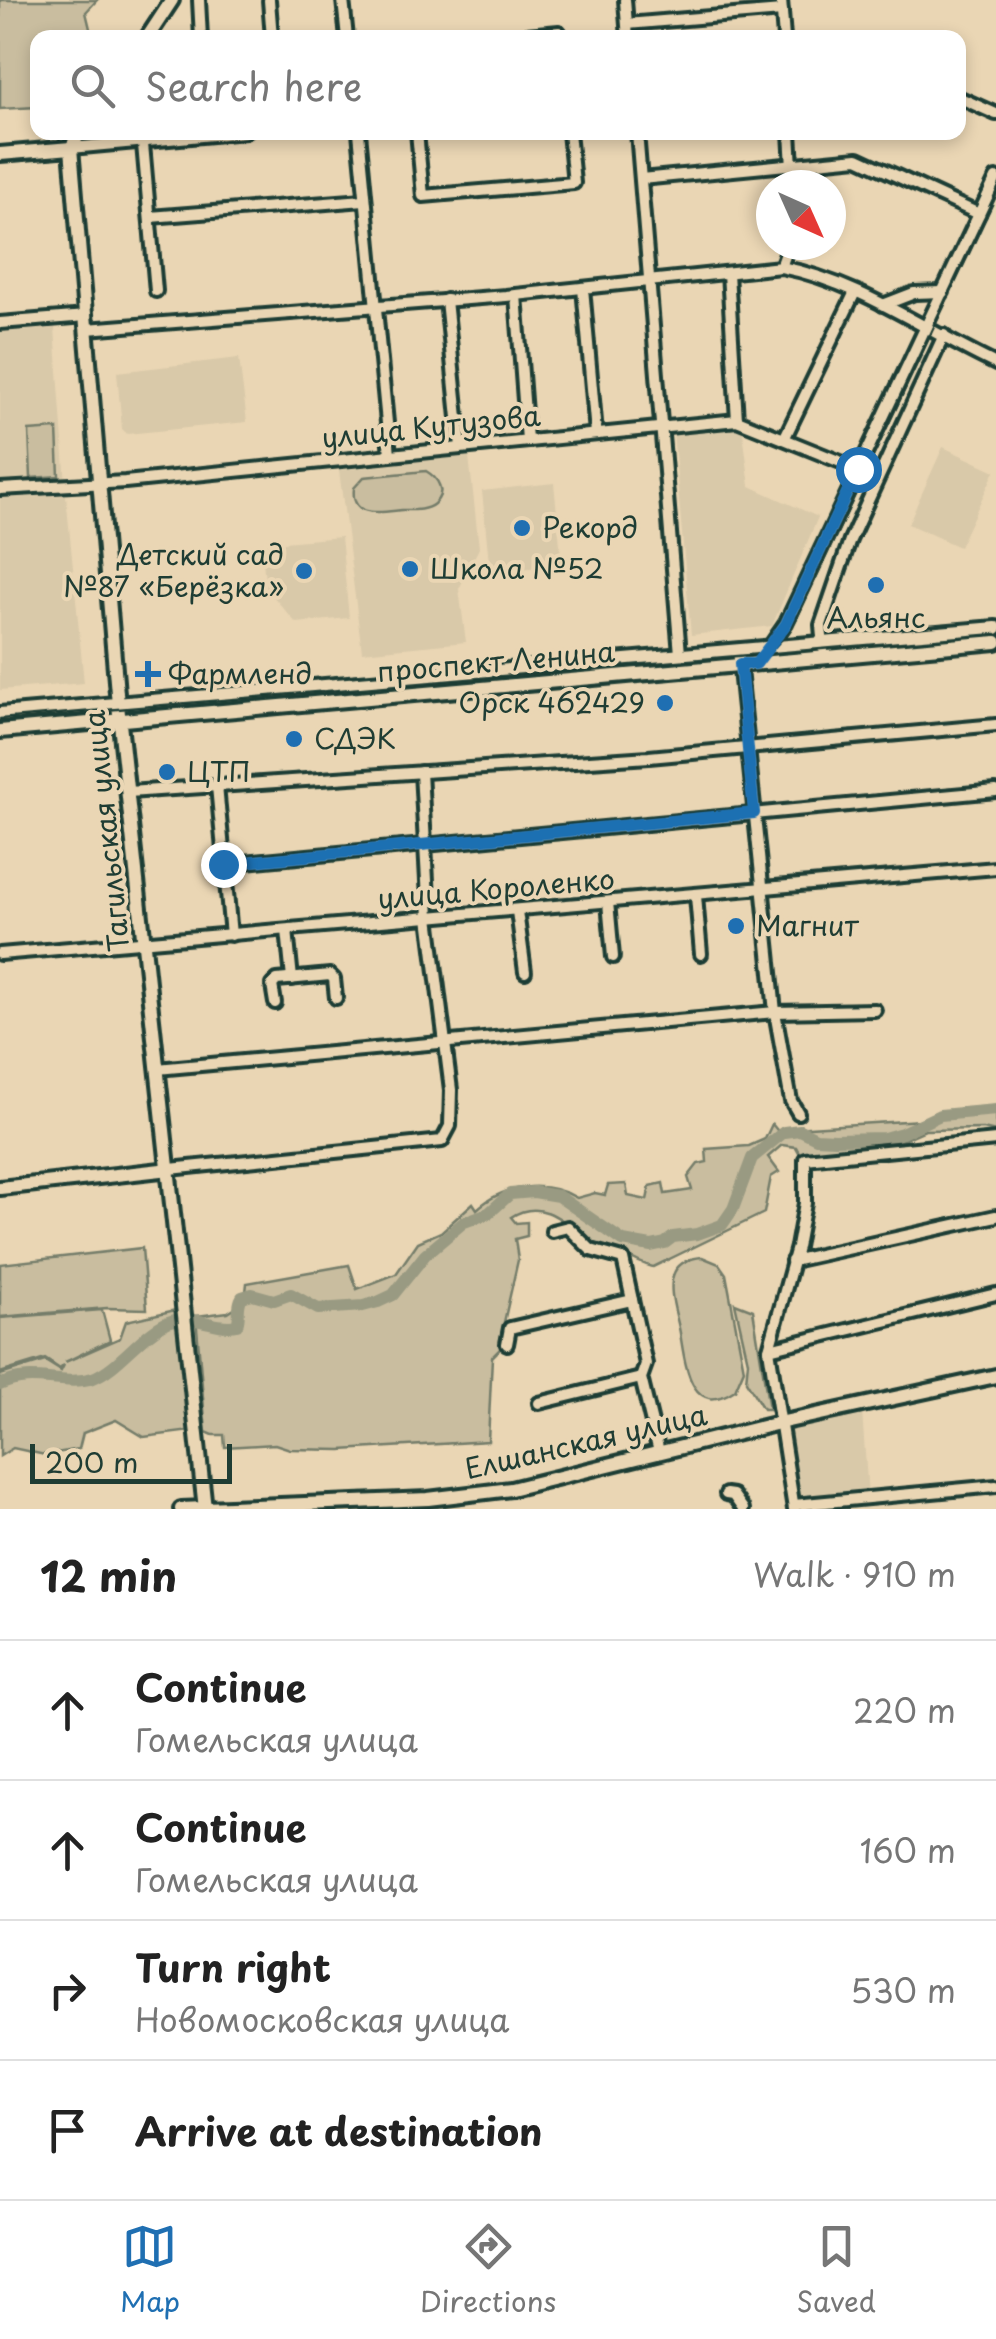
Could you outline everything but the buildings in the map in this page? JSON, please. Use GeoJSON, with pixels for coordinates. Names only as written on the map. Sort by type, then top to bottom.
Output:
{"type":"FeatureCollection","features":[{"type":"Feature","properties":{"kind":"main road"},"geometry":{"type":"LineString","coordinates":[[152,30],[172,0]]}},
{"type":"Feature","properties":{"kind":"main road"},"geometry":{"type":"LineString","coordinates":[[0,154],[71,148],[76,140]]}},
{"type":"Feature","properties":{"kind":"main road","name":"Тагильская улица"},"geometry":{"type":"LineString","coordinates":[[71,148],[118,705],[206,1508]]}},
{"type":"Feature","properties":{"kind":"main road","name":"проспект Ленина"},"geometry":{"type":"LineString","coordinates":[[0,714],[228,695],[339,694],[377,698],[609,677],[738,657],[771,646],[996,628]]}},
{"type":"Feature","properties":{"kind":"main road","name":"проспект Ленина"},"geometry":{"type":"LineString","coordinates":[[0,732],[230,711],[339,694],[376,682],[608,660],[680,654],[738,657],[756,664],[996,642]]}},
{"type":"Feature","properties":{"kind":"main road"},"geometry":{"type":"LineString","coordinates":[[0,1188],[170,1169]]}},
{"type":"Feature","properties":{"kind":"main road","name":"Елшанская улица"},"geometry":{"type":"LineString","coordinates":[[180,1509],[428,1499],[479,1502],[528,1485],[659,1452],[996,1376]]}},
{"type":"Feature","properties":{"kind":"street"},"geometry":{"type":"LineString","coordinates":[[200,0],[202,30]]}},
{"type":"Feature","properties":{"kind":"street"},"geometry":{"type":"LineString","coordinates":[[269,0],[271,30]]}},
{"type":"Feature","properties":{"kind":"street"},"geometry":{"type":"LineString","coordinates":[[342,0],[346,30]]}},
{"type":"Feature","properties":{"kind":"street"},"geometry":{"type":"LineString","coordinates":[[625,0],[627,30]]}},
{"type":"Feature","properties":{"kind":"street"},"geometry":{"type":"LineString","coordinates":[[627,24],[781,5],[783,30]]}},
{"type":"Feature","properties":{"kind":"street"},"geometry":{"type":"LineString","coordinates":[[966,101],[996,114]]}},
{"type":"Feature","properties":{"kind":"street"},"geometry":{"type":"LineString","coordinates":[[71,148],[168,140]]}},
{"type":"Feature","properties":{"kind":"street"},"geometry":{"type":"LineString","coordinates":[[360,140],[390,454]]}},
{"type":"Feature","properties":{"kind":"street"},"geometry":{"type":"LineString","coordinates":[[419,140],[423,196],[574,183],[569,140]]}},
{"type":"Feature","properties":{"kind":"street"},"geometry":{"type":"LineString","coordinates":[[638,140],[680,654]]}},
{"type":"Feature","properties":{"kind":"street"},"geometry":{"type":"LineString","coordinates":[[790,140],[792,170]]}},
{"type":"Feature","properties":{"kind":"street"},"geometry":{"type":"LineString","coordinates":[[143,144],[156,291]]}},
{"type":"Feature","properties":{"kind":"street"},"geometry":{"type":"LineString","coordinates":[[641,179],[858,158],[979,214]]}},
{"type":"Feature","properties":{"kind":"street"},"geometry":{"type":"LineString","coordinates":[[756,664],[786,624],[996,178]]}},
{"type":"Feature","properties":{"kind":"street"},"geometry":{"type":"LineString","coordinates":[[150,218],[364,200]]}},
{"type":"Feature","properties":{"kind":"street"},"geometry":{"type":"LineString","coordinates":[[781,267],[784,260]]}},
{"type":"Feature","properties":{"kind":"street"},"geometry":{"type":"LineString","coordinates":[[0,323],[86,323],[516,295],[781,267],[811,273],[884,305],[996,364]]}},
{"type":"Feature","properties":{"kind":"street"},"geometry":{"type":"LineString","coordinates":[[728,273],[737,420]]}},
{"type":"Feature","properties":{"kind":"street"},"geometry":{"type":"LineString","coordinates":[[583,288],[596,433]]}},
{"type":"Feature","properties":{"kind":"street"},"geometry":{"type":"LineString","coordinates":[[785,437],[855,292]]}},
{"type":"Feature","properties":{"kind":"street"},"geometry":{"type":"LineString","coordinates":[[884,305],[914,293],[942,292]]}},
{"type":"Feature","properties":{"kind":"street"},"geometry":{"type":"LineString","coordinates":[[516,295],[528,440]]}},
{"type":"Feature","properties":{"kind":"street"},"geometry":{"type":"LineString","coordinates":[[446,300],[461,447]]}},
{"type":"Feature","properties":{"kind":"street"},"geometry":{"type":"LineString","coordinates":[[824,657],[821,625],[850,540],[944,334]]}},
{"type":"Feature","properties":{"kind":"street","name":"улица Кутузова"},"geometry":{"type":"LineString","coordinates":[[0,489],[100,485],[737,420],[858,469]]}},
{"type":"Feature","properties":{"kind":"street"},"geometry":{"type":"LineString","coordinates":[[738,657],[774,1012],[791,1101],[798,1113]]}},
{"type":"Feature","properties":{"kind":"street"},"geometry":{"type":"LineString","coordinates":[[608,660],[609,677]]}},
{"type":"Feature","properties":{"kind":"street"},"geometry":{"type":"LineString","coordinates":[[469,673],[470,689]]}},
{"type":"Feature","properties":{"kind":"street"},"geometry":{"type":"LineString","coordinates":[[376,682],[377,698]]}},
{"type":"Feature","properties":{"kind":"street"},"geometry":{"type":"LineString","coordinates":[[228,695],[230,711]]}},
{"type":"Feature","properties":{"kind":"street"},"geometry":{"type":"LineString","coordinates":[[128,792],[649,757],[996,726]]}},
{"type":"Feature","properties":{"kind":"street"},"geometry":{"type":"LineString","coordinates":[[170,1169],[442,1141],[450,1126],[452,1090],[428,916],[421,772]]}},
{"type":"Feature","properties":{"kind":"street"},"geometry":{"type":"LineString","coordinates":[[217,786],[231,935]]}},
{"type":"Feature","properties":{"kind":"street"},"geometry":{"type":"LineString","coordinates":[[223,864],[996,791]]}},
{"type":"Feature","properties":{"kind":"street","name":"улица Короленко"},"geometry":{"type":"LineString","coordinates":[[0,954],[996,868]]}},
{"type":"Feature","properties":{"kind":"street"},"geometry":{"type":"LineString","coordinates":[[696,896],[701,954]]}},
{"type":"Feature","properties":{"kind":"street"},"geometry":{"type":"LineString","coordinates":[[608,902],[613,957]]}},
{"type":"Feature","properties":{"kind":"street"},"geometry":{"type":"LineString","coordinates":[[517,911],[525,972]]}},
{"type":"Feature","properties":{"kind":"street"},"geometry":{"type":"LineString","coordinates":[[287,930],[292,979]]}},
{"type":"Feature","properties":{"kind":"street"},"geometry":{"type":"LineString","coordinates":[[275,1003],[272,985],[277,980],[330,976],[334,979],[336,998]]}},
{"type":"Feature","properties":{"kind":"street"},"geometry":{"type":"LineString","coordinates":[[157,1069],[774,1012],[874,1010]]}},
{"type":"Feature","properties":{"kind":"street"},"geometry":{"type":"LineString","coordinates":[[996,1140],[805,1159],[805,1203],[769,1349],[794,1507],[996,1486]]}},
{"type":"Feature","properties":{"kind":"street"},"geometry":{"type":"LineString","coordinates":[[792,1260],[996,1216]]}},
{"type":"Feature","properties":{"kind":"street"},"geometry":{"type":"LineString","coordinates":[[552,1231],[568,1227],[591,1250],[623,1259],[646,1364],[641,1378],[659,1452]]}},
{"type":"Feature","properties":{"kind":"street"},"geometry":{"type":"LineString","coordinates":[[769,1349],[996,1294]]}},
{"type":"Feature","properties":{"kind":"street"},"geometry":{"type":"LineString","coordinates":[[507,1344],[510,1328],[632,1300]]}},
{"type":"Feature","properties":{"kind":"street"},"geometry":{"type":"LineString","coordinates":[[539,1403],[641,1378]]}},
{"type":"Feature","properties":{"kind":"street"},"geometry":{"type":"LineString","coordinates":[[726,1494],[734,1494],[743,1509]]}},
{"type":"Feature","properties":{"kind":"shaded area"},"geometry":{"type":"Polygon","coordinates":[[[0,0],[97,0],[86,12],[90,30],[30,30],[30,107],[0,109],[0,0]]]}},
{"type":"Feature","properties":{"kind":"shaded area"},"geometry":{"type":"Polygon","coordinates":[[[55,328],[66,485],[0,488],[0,332],[55,328]]]}},
{"type":"Feature","properties":{"kind":"shaded area"},"geometry":{"type":"Polygon","coordinates":[[[239,358],[247,422],[127,434],[122,429],[117,372],[239,358]]]}},
{"type":"Feature","properties":{"kind":"shaded area"},"geometry":{"type":"Polygon","coordinates":[[[737,424],[743,432],[750,486],[818,517],[772,626],[691,635],[673,431],[737,424]]]}},
{"type":"Feature","properties":{"kind":"shaded area"},"geometry":{"type":"Polygon","coordinates":[[[57,429],[59,476],[31,478],[29,431],[57,429]]]}},
{"type":"Feature","properties":{"kind":"shaded area"},"geometry":{"type":"Polygon","coordinates":[[[943,447],[995,471],[959,547],[908,524],[943,447]]]}},
{"type":"Feature","properties":{"kind":"shaded area","name":"Школа №52"},"geometry":{"type":"Polygon","coordinates":[[[469,456],[479,548],[459,589],[466,642],[362,652],[339,470],[469,456]]]}},
{"type":"Feature","properties":{"kind":"shaded area"},"geometry":{"type":"Polygon","coordinates":[[[426,471],[440,490],[431,506],[377,512],[357,505],[354,488],[364,477],[426,471]]]}},
{"type":"Feature","properties":{"kind":"shaded area","name":"Рекорд"},"geometry":{"type":"Polygon","coordinates":[[[554,483],[562,565],[490,572],[482,491],[554,483]]]}},
{"type":"Feature","properties":{"kind":"shaded area"},"geometry":{"type":"Polygon","coordinates":[[[66,495],[84,683],[0,690],[0,497],[66,495]]]}},
{"type":"Feature","properties":{"kind":"shaded area","name":"Детский сад №87 «Берёзка»"},"geometry":{"type":"Polygon","coordinates":[[[341,537],[349,618],[296,623],[266,588],[261,544],[341,537]]]}},
{"type":"Feature","properties":{"kind":"shaded area"},"geometry":{"type":"Polygon","coordinates":[[[996,1108],[996,1132],[925,1130],[889,1146],[801,1156],[796,1147],[782,1145],[768,1157],[779,1172],[771,1177],[764,1213],[653,1267],[594,1245],[546,1212],[523,1211],[511,1217],[516,1223],[527,1222],[527,1236],[515,1239],[518,1260],[501,1348],[492,1357],[488,1441],[341,1450],[290,1449],[275,1444],[225,1447],[224,1435],[206,1432],[196,1316],[228,1312],[245,1301],[247,1283],[349,1265],[357,1289],[396,1274],[418,1242],[441,1232],[473,1203],[477,1209],[500,1194],[526,1187],[552,1189],[577,1198],[595,1193],[605,1195],[608,1185],[626,1184],[628,1196],[647,1200],[650,1186],[663,1183],[665,1194],[692,1190],[688,1177],[698,1164],[707,1162],[706,1149],[749,1146],[765,1139],[772,1124],[781,1135],[789,1134],[793,1128],[938,1119],[996,1108]]]}},
{"type":"Feature","properties":{"kind":"shaded area"},"geometry":{"type":"Polygon","coordinates":[[[142,1248],[147,1309],[107,1308],[0,1317],[0,1264],[142,1248]]]}},
{"type":"Feature","properties":{"kind":"shaded area"},"geometry":{"type":"Polygon","coordinates":[[[702,1257],[719,1264],[726,1274],[744,1369],[735,1390],[720,1397],[708,1398],[692,1384],[672,1293],[677,1268],[702,1257]]]}},
{"type":"Feature","properties":{"kind":"shaded area"},"geometry":{"type":"Polygon","coordinates":[[[735,1303],[753,1310],[769,1409],[763,1409],[746,1381],[748,1361],[735,1303]]]}},
{"type":"Feature","properties":{"kind":"shaded area"},"geometry":{"type":"Polygon","coordinates":[[[180,1309],[191,1431],[144,1437],[116,1420],[83,1433],[79,1449],[45,1455],[13,1448],[0,1456],[0,1375],[45,1361],[61,1371],[64,1365],[60,1369],[45,1359],[0,1373],[0,1318],[102,1310],[110,1340],[65,1362],[120,1338],[126,1321],[180,1309]]]}},
{"type":"Feature","properties":{"kind":"shaded area"},"geometry":{"type":"Polygon","coordinates":[[[862,1411],[868,1496],[798,1500],[786,1427],[862,1411]]]}},
{"type":"Feature","properties":{"kind":"waterway"},"geometry":{"type":"LineString","coordinates":[[0,1385],[24,1378],[93,1378],[168,1322],[186,1319],[237,1325],[240,1301],[252,1294],[274,1300],[291,1294],[318,1309],[378,1302],[393,1295],[425,1255],[464,1222],[489,1213],[510,1194],[558,1196],[623,1241],[651,1246],[722,1225],[733,1209],[752,1158],[784,1132],[800,1130],[816,1138],[884,1138],[940,1115],[996,1110]]}},
{"type":"Feature","properties":{"kind":"tram line"},"geometry":{"type":"LineString","coordinates":[[769,652],[789,632],[798,616],[996,195]]}},
{"type":"Feature","properties":{"kind":"tram line"},"geometry":{"type":"LineString","coordinates":[[0,719],[996,634]]}},
{"type":"Feature","properties":{"kind":"place","name":"Рекорд"},"geometry":{"type":"Point","coordinates":[522,528]}},
{"type":"Feature","properties":{"kind":"place","name":"Школа №52"},"geometry":{"type":"Point","coordinates":[410,569]}},
{"type":"Feature","properties":{"kind":"place","name":"Детский сад №87 «Берёзка»"},"geometry":{"type":"Point","coordinates":[304,571]}},
{"type":"Feature","properties":{"kind":"place","name":"Альянс"},"geometry":{"type":"Point","coordinates":[876,585]}},
{"type":"Feature","properties":{"kind":"place","name":"Фармленд"},"geometry":{"type":"Point","coordinates":[148,674]}},
{"type":"Feature","properties":{"kind":"place","name":"Орск 462429"},"geometry":{"type":"Point","coordinates":[665,703]}},
{"type":"Feature","properties":{"kind":"place","name":"СДЭК"},"geometry":{"type":"Point","coordinates":[294,739]}},
{"type":"Feature","properties":{"kind":"place","name":"ЦТП"},"geometry":{"type":"Point","coordinates":[167,772]}},
{"type":"Feature","properties":{"kind":"place","name":"Магнит"},"geometry":{"type":"Point","coordinates":[736,926]}},
{"type":"Feature","properties":{"kind":"route"},"geometry":{"type":"LineString","coordinates":[[223,864],[754,813],[740,664],[756,664],[786,624],[858,469]]}}]}
